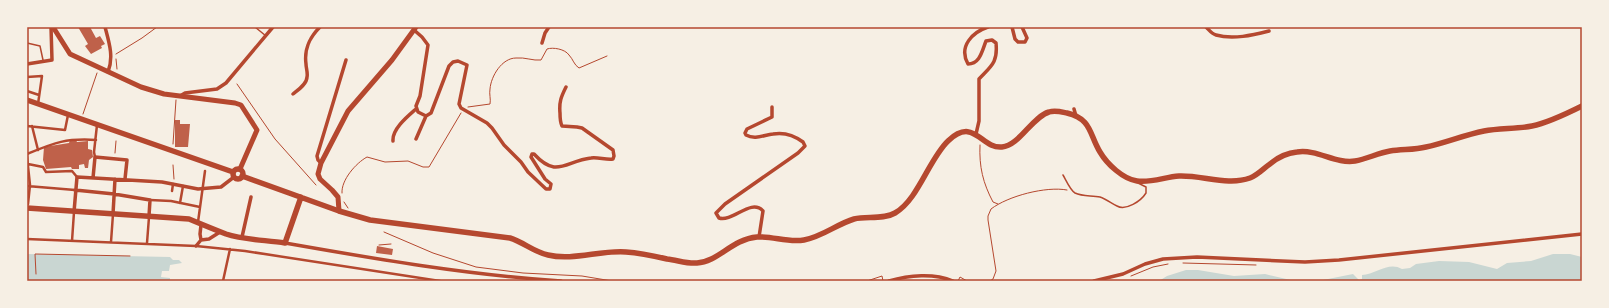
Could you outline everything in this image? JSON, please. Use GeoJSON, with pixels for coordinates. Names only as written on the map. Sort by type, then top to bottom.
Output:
{"type":"FeatureCollection","features":[{"type":"Feature","properties":{"kind":"main road"},"geometry":{"type":"LineString","coordinates":[[52,27],[70,54],[115,76],[152,91],[241,105],[256,126],[257,130],[240,169],[235,170],[233,175]]}},
{"type":"Feature","properties":{"kind":"main road"},"geometry":{"type":"LineString","coordinates":[[339,211],[338,197],[320,179],[318,174],[321,163],[348,111],[392,60],[415,28]]}},
{"type":"Feature","properties":{"kind":"main road"},"geometry":{"type":"LineString","coordinates":[[27,100],[219,167],[239,179],[242,176],[350,214],[390,223],[510,238],[550,256],[621,251],[698,263],[714,257],[736,242],[759,237],[801,241],[814,238],[840,224],[856,218],[888,216],[894,214],[909,200],[946,142],[962,132],[978,136],[1000,148],[1006,147],[1013,143],[1030,125],[1049,112],[1058,111],[1076,116],[1084,121],[1089,127],[1100,153],[1108,162],[1133,181],[1150,181],[1177,176],[1234,180],[1251,178],[1282,156],[1297,152],[1311,152],[1341,161],[1355,161],[1390,151],[1413,150],[1429,147],[1480,132],[1533,126],[1582,106]]}},
{"type":"Feature","properties":{"kind":"main road"},"geometry":{"type":"LineString","coordinates":[[240,169],[243,173],[242,176]]}},
{"type":"Feature","properties":{"kind":"main road"},"geometry":{"type":"LineString","coordinates":[[27,206],[74,212],[189,219],[227,234],[285,243],[301,197]]}},
{"type":"Feature","properties":{"kind":"street"},"geometry":{"type":"LineString","coordinates":[[27,64],[52,60],[52,27]]}},
{"type":"Feature","properties":{"kind":"street"},"geometry":{"type":"LineString","coordinates":[[105,27],[111,52],[108,72]]}},
{"type":"Feature","properties":{"kind":"street"},"geometry":{"type":"LineString","coordinates":[[180,96],[185,93],[221,87],[273,27]]}},
{"type":"Feature","properties":{"kind":"street"},"geometry":{"type":"LineString","coordinates":[[293,94],[308,77],[305,57],[306,46],[313,33],[320,27]]}},
{"type":"Feature","properties":{"kind":"street"},"geometry":{"type":"LineString","coordinates":[[542,43],[544,33],[549,27]]}},
{"type":"Feature","properties":{"kind":"street"},"geometry":{"type":"LineString","coordinates":[[978,136],[979,79],[990,69],[994,62],[997,52],[996,43],[992,40],[986,41],[977,61],[973,64],[968,64],[965,50],[974,33],[988,27]]}},
{"type":"Feature","properties":{"kind":"street"},"geometry":{"type":"LineString","coordinates":[[1012,27],[1015,39],[1021,43],[1025,42],[1027,38],[1022,27]]}},
{"type":"Feature","properties":{"kind":"street"},"geometry":{"type":"LineString","coordinates":[[1206,27],[1214,34],[1229,37],[1255,35],[1269,31]]}},
{"type":"Feature","properties":{"kind":"street"},"geometry":{"type":"LineString","coordinates":[[393,141],[397,128],[416,109],[420,96],[428,45],[415,28]]}},
{"type":"Feature","properties":{"kind":"street"},"geometry":{"type":"LineString","coordinates":[[321,163],[317,156],[346,60]]}},
{"type":"Feature","properties":{"kind":"street"},"geometry":{"type":"LineString","coordinates":[[416,139],[426,116],[432,111],[449,66],[453,62],[458,61],[467,65],[460,104],[464,110],[487,123],[528,172],[546,189],[550,189],[551,184],[537,167],[531,157],[532,154],[534,154],[543,164],[554,167],[564,167],[577,160],[592,158],[613,159],[614,156],[613,150],[582,128],[562,126],[560,123],[559,103],[566,87]]}},
{"type":"Feature","properties":{"kind":"street"},"geometry":{"type":"LineString","coordinates":[[27,77],[42,76],[38,104]]}},
{"type":"Feature","properties":{"kind":"street"},"geometry":{"type":"LineString","coordinates":[[27,91],[39,95]]}},
{"type":"Feature","properties":{"kind":"street"},"geometry":{"type":"LineString","coordinates":[[759,237],[763,211],[759,208],[751,207],[726,219],[719,218],[716,213],[725,204],[798,153],[805,146],[803,142],[789,135],[775,133],[754,138],[746,135],[745,133],[748,129],[772,117],[772,107]]}},
{"type":"Feature","properties":{"kind":"street"},"geometry":{"type":"LineString","coordinates":[[416,109],[421,114],[426,116]]}},
{"type":"Feature","properties":{"kind":"street"},"geometry":{"type":"LineString","coordinates":[[1074,109],[1076,116]]}},
{"type":"Feature","properties":{"kind":"street"},"geometry":{"type":"LineString","coordinates":[[27,126],[65,130],[68,114]]}},
{"type":"Feature","properties":{"kind":"street"},"geometry":{"type":"LineString","coordinates":[[93,178],[97,124]]}},
{"type":"Feature","properties":{"kind":"street"},"geometry":{"type":"LineString","coordinates":[[32,126],[38,150]]}},
{"type":"Feature","properties":{"kind":"street"},"geometry":{"type":"LineString","coordinates":[[27,154],[43,147],[68,140],[96,140]]}},
{"type":"Feature","properties":{"kind":"street"},"geometry":{"type":"LineString","coordinates":[[27,157],[27,206]]}},
{"type":"Feature","properties":{"kind":"street"},"geometry":{"type":"LineString","coordinates":[[95,157],[127,160],[126,179]]}},
{"type":"Feature","properties":{"kind":"street"},"geometry":{"type":"LineString","coordinates":[[28,164],[43,167],[46,172],[72,171],[77,177],[126,179],[202,189],[221,186],[233,175]]}},
{"type":"Feature","properties":{"kind":"street"},"geometry":{"type":"LineString","coordinates":[[201,240],[200,207],[205,171]]}},
{"type":"Feature","properties":{"kind":"street"},"geometry":{"type":"LineString","coordinates":[[72,241],[77,177]]}},
{"type":"Feature","properties":{"kind":"street"},"geometry":{"type":"LineString","coordinates":[[111,242],[115,179]]}},
{"type":"Feature","properties":{"kind":"street"},"geometry":{"type":"LineString","coordinates":[[172,191],[173,184]]}},
{"type":"Feature","properties":{"kind":"street"},"geometry":{"type":"LineString","coordinates":[[28,186],[114,194],[150,200],[170,200],[200,207]]}},
{"type":"Feature","properties":{"kind":"street"},"geometry":{"type":"LineString","coordinates":[[180,203],[183,186]]}},
{"type":"Feature","properties":{"kind":"street"},"geometry":{"type":"LineString","coordinates":[[242,237],[251,197]]}},
{"type":"Feature","properties":{"kind":"street"},"geometry":{"type":"LineString","coordinates":[[147,243],[150,200]]}},
{"type":"Feature","properties":{"kind":"street"},"geometry":{"type":"LineString","coordinates":[[196,246],[201,240],[209,239],[221,231]]}},
{"type":"Feature","properties":{"kind":"street"},"geometry":{"type":"LineString","coordinates":[[1094,281],[1123,274],[1145,264],[1163,259],[1198,257],[1305,262],[1339,260],[1582,234]]}},
{"type":"Feature","properties":{"kind":"street"},"geometry":{"type":"LineString","coordinates":[[27,239],[147,243],[230,249],[440,281]]}},
{"type":"Feature","properties":{"kind":"street"},"geometry":{"type":"LineString","coordinates":[[285,243],[502,277],[561,281]]}},
{"type":"Feature","properties":{"kind":"street"},"geometry":{"type":"LineString","coordinates":[[223,281],[230,249]]}},
{"type":"Feature","properties":{"kind":"street"},"geometry":{"type":"LineString","coordinates":[[889,281],[906,277],[930,276],[944,277],[953,281]]}},
{"type":"Feature","properties":{"kind":"lane"},"geometry":{"type":"LineString","coordinates":[[255,27],[266,36]]}},
{"type":"Feature","properties":{"kind":"lane"},"geometry":{"type":"LineString","coordinates":[[27,43],[40,46],[43,62]]}},
{"type":"Feature","properties":{"kind":"lane"},"geometry":{"type":"LineString","coordinates":[[1063,175],[1072,190],[1084,196],[1101,198],[1118,207],[1124,207],[1137,202],[1146,193],[1146,187],[1133,181]]}},
{"type":"Feature","properties":{"kind":"path"},"geometry":{"type":"LineString","coordinates":[[115,76],[117,66],[115,54],[122,52],[156,27]]}},
{"type":"Feature","properties":{"kind":"path"},"geometry":{"type":"LineString","coordinates":[[342,194],[346,178],[367,157],[385,162],[408,161],[423,167],[428,167],[458,116],[470,106],[490,104],[490,89],[494,75],[502,65],[511,58],[518,57],[541,60],[547,49],[551,48],[567,53],[579,68],[607,56]]}},
{"type":"Feature","properties":{"kind":"path"},"geometry":{"type":"LineString","coordinates":[[81,119],[98,73]]}},
{"type":"Feature","properties":{"kind":"path"},"geometry":{"type":"LineString","coordinates":[[236,84],[275,139],[316,185]]}},
{"type":"Feature","properties":{"kind":"path"},"geometry":{"type":"LineString","coordinates":[[173,144],[176,100]]}},
{"type":"Feature","properties":{"kind":"path"},"geometry":{"type":"LineString","coordinates":[[978,136],[984,185],[993,202],[999,204]]}},
{"type":"Feature","properties":{"kind":"path"},"geometry":{"type":"LineString","coordinates":[[115,153],[116,141]]}},
{"type":"Feature","properties":{"kind":"path"},"geometry":{"type":"LineString","coordinates":[[173,165],[173,184]]}},
{"type":"Feature","properties":{"kind":"path"},"geometry":{"type":"LineString","coordinates":[[990,281],[993,279],[996,271],[988,216],[991,209],[999,204],[1036,192],[1058,189],[1072,190]]}},
{"type":"Feature","properties":{"kind":"path"},"geometry":{"type":"LineString","coordinates":[[343,198],[346,206],[350,209],[350,214]]}},
{"type":"Feature","properties":{"kind":"path"},"geometry":{"type":"LineString","coordinates":[[384,232],[433,253],[476,266],[523,273],[582,276],[612,281]]}},
{"type":"Feature","properties":{"kind":"path"},"geometry":{"type":"LineString","coordinates":[[379,245],[391,244]]}},
{"type":"Feature","properties":{"kind":"path"},"geometry":{"type":"LineString","coordinates":[[36,274],[35,254],[130,256]]}},
{"type":"Feature","properties":{"kind":"path"},"geometry":{"type":"LineString","coordinates":[[1180,263],[1260,265],[1267,261]]}},
{"type":"Feature","properties":{"kind":"path"},"geometry":{"type":"LineString","coordinates":[[1130,276],[1153,267],[1170,263]]}},
{"type":"Feature","properties":{"kind":"path"},"geometry":{"type":"LineString","coordinates":[[867,281],[882,276],[883,281]]}},
{"type":"Feature","properties":{"kind":"path"},"geometry":{"type":"LineString","coordinates":[[958,281],[960,277],[967,281]]}},
{"type":"Feature","properties":{"kind":"shaded area"},"geometry":{"type":"Polygon","coordinates":[[[27,254],[170,257],[173,260],[179,260],[182,263],[170,265],[169,271],[162,271],[161,277],[170,278],[170,281],[27,281],[27,254]]]}},
{"type":"Feature","properties":{"kind":"shaded area"},"geometry":{"type":"Polygon","coordinates":[[[1553,254],[1570,254],[1582,257],[1582,281],[1318,281],[1353,274],[1359,280],[1362,279],[1362,275],[1387,267],[1392,266],[1402,269],[1410,268],[1416,264],[1439,261],[1469,262],[1497,269],[1507,263],[1531,261],[1553,254]]]}},
{"type":"Feature","properties":{"kind":"shaded area"},"geometry":{"type":"Polygon","coordinates":[[[1186,270],[1198,270],[1234,276],[1265,274],[1295,281],[1159,281],[1167,276],[1186,270]]]}},
{"type":"Feature","properties":{"kind":"building"},"geometry":{"type":"Polygon","coordinates":[[[78,27],[90,27],[96,38],[100,36],[105,44],[101,46],[102,48],[91,54],[85,46],[88,44],[78,27]]]}},
{"type":"Feature","properties":{"kind":"building"},"geometry":{"type":"Polygon","coordinates":[[[175,120],[180,120],[180,124],[190,124],[188,147],[175,147],[175,120]]]}},
{"type":"Feature","properties":{"kind":"building"},"geometry":{"type":"Polygon","coordinates":[[[70,140],[76,140],[77,142],[88,141],[88,149],[92,150],[93,157],[89,160],[88,168],[85,168],[84,164],[79,165],[79,169],[72,169],[71,167],[46,169],[43,160],[44,147],[69,143],[70,140]]]}},
{"type":"Feature","properties":{"kind":"building"},"geometry":{"type":"Polygon","coordinates":[[[377,246],[393,249],[392,255],[376,253],[377,246]]]}}]}
